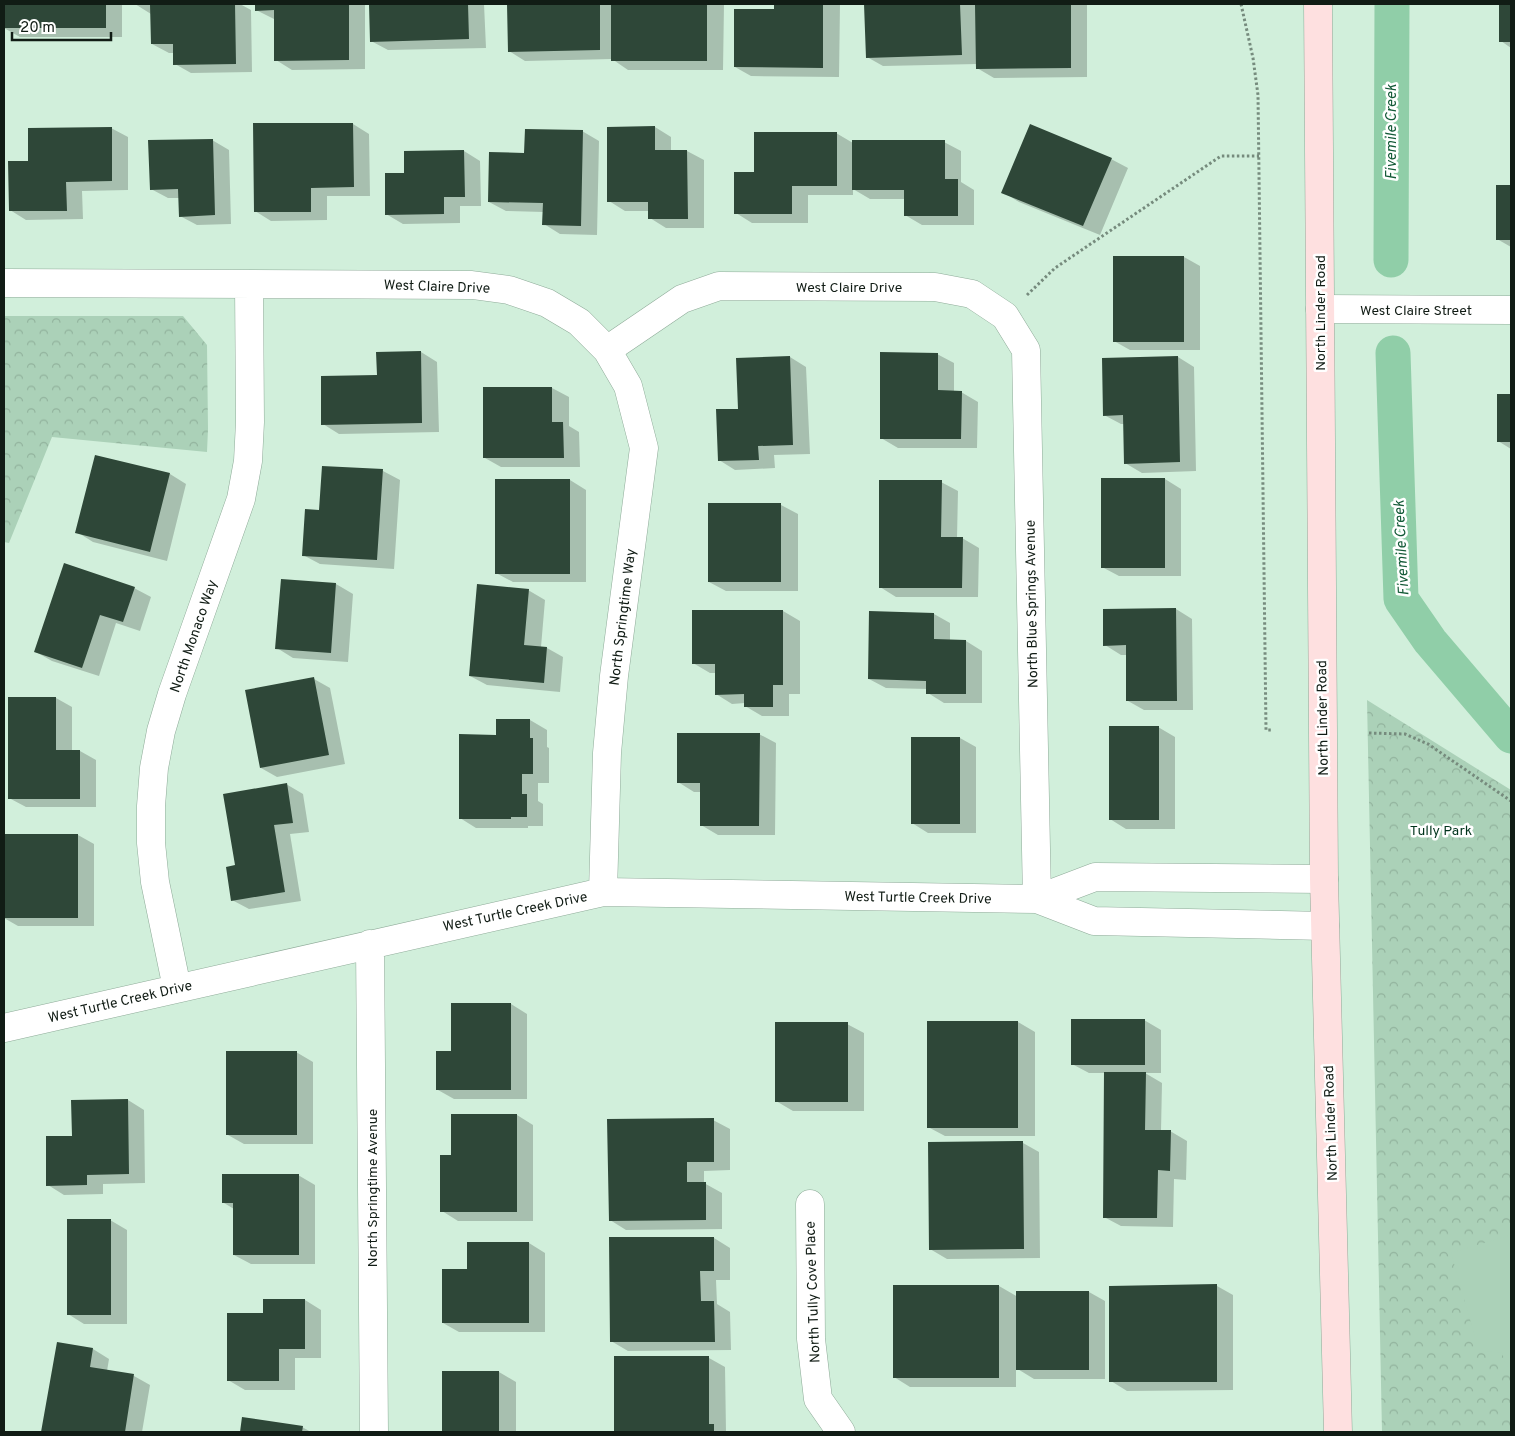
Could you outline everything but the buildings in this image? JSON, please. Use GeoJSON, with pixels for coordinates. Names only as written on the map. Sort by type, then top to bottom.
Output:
{"type":"FeatureCollection","features":[{"type":"Feature","properties":{"kind":"main road","name":"North Linder Road"},"geometry":{"type":"LineString","coordinates":[[1318,4],[1324,879],[1338,1432]]}},
{"type":"Feature","properties":{"kind":"street","name":"West Claire Drive"},"geometry":{"type":"LineString","coordinates":[[4,283],[472,285],[509,290],[547,303],[579,322],[606,350],[682,299],[719,286],[935,287],[972,294],[1004,316]]}},
{"type":"Feature","properties":{"kind":"street","name":"North Monaco Way"},"geometry":{"type":"LineString","coordinates":[[177,988],[155,882],[151,844],[154,768],[161,731],[172,694],[241,498],[248,461],[250,422],[249,284]]}},
{"type":"Feature","properties":{"kind":"street","name":"West Claire Street"},"geometry":{"type":"LineString","coordinates":[[1320,309],[1511,310]]}},
{"type":"Feature","properties":{"kind":"street","name":"North Blue Springs Avenue"},"geometry":{"type":"LineString","coordinates":[[1004,316],[1026,350],[1037,899]]}},
{"type":"Feature","properties":{"kind":"street","name":"North Springtime Way"},"geometry":{"type":"LineString","coordinates":[[602,892],[607,753],[614,676],[644,448],[628,386],[606,350]]}},
{"type":"Feature","properties":{"kind":"street","name":"West Turtle Creek Drive"},"geometry":{"type":"LineString","coordinates":[[1037,899],[1095,878],[1324,879]]}},
{"type":"Feature","properties":{"kind":"street","name":"West Turtle Creek Drive"},"geometry":{"type":"LineString","coordinates":[[4,1028],[602,892],[1037,899],[1094,921],[1325,926]]}},
{"type":"Feature","properties":{"kind":"street","name":"North Springtime Avenue"},"geometry":{"type":"LineString","coordinates":[[370,944],[374,1432]]}},
{"type":"Feature","properties":{"kind":"street","name":"North Tully Cove Place"},"geometry":{"type":"LineString","coordinates":[[810,1204],[811,1339],[818,1398],[841,1432]]}},
{"type":"Feature","properties":{"kind":"path"},"geometry":{"type":"LineString","coordinates":[[1241,4],[1253,58],[1258,95],[1266,730],[1272,730]]}},
{"type":"Feature","properties":{"kind":"path"},"geometry":{"type":"LineString","coordinates":[[1004,316],[1055,268],[1221,156],[1259,156]]}},
{"type":"Feature","properties":{"kind":"path"},"geometry":{"type":"LineString","coordinates":[[1370,733],[1404,734],[1428,744],[1511,801]]}},
{"type":"Feature","properties":{"kind":"green space"},"geometry":{"type":"Polygon","coordinates":[[[4,316],[183,316],[207,345],[207,452],[52,437],[9,543],[4,542],[4,316]]]}},
{"type":"Feature","properties":{"kind":"green space","name":"Tully Park"},"geometry":{"type":"Polygon","coordinates":[[[1367,700],[1511,790],[1511,1432],[1382,1432],[1367,700]]]}},
{"type":"Feature","properties":{"kind":"green space"},"geometry":{"type":"Polygon","coordinates":[[[1511,1235],[1511,1372],[1502,1353],[1487,1351],[1475,1337],[1451,1253],[1511,1235]]]}},
{"type":"Feature","properties":{"kind":"waterway","name":"Fivemile Creek"},"geometry":{"type":"LineString","coordinates":[[1391,260],[1392,4]]}},
{"type":"Feature","properties":{"kind":"waterway","name":"Fivemile Creek"},"geometry":{"type":"LineString","coordinates":[[1393,353],[1401,599],[1430,641],[1511,736]]}}]}
